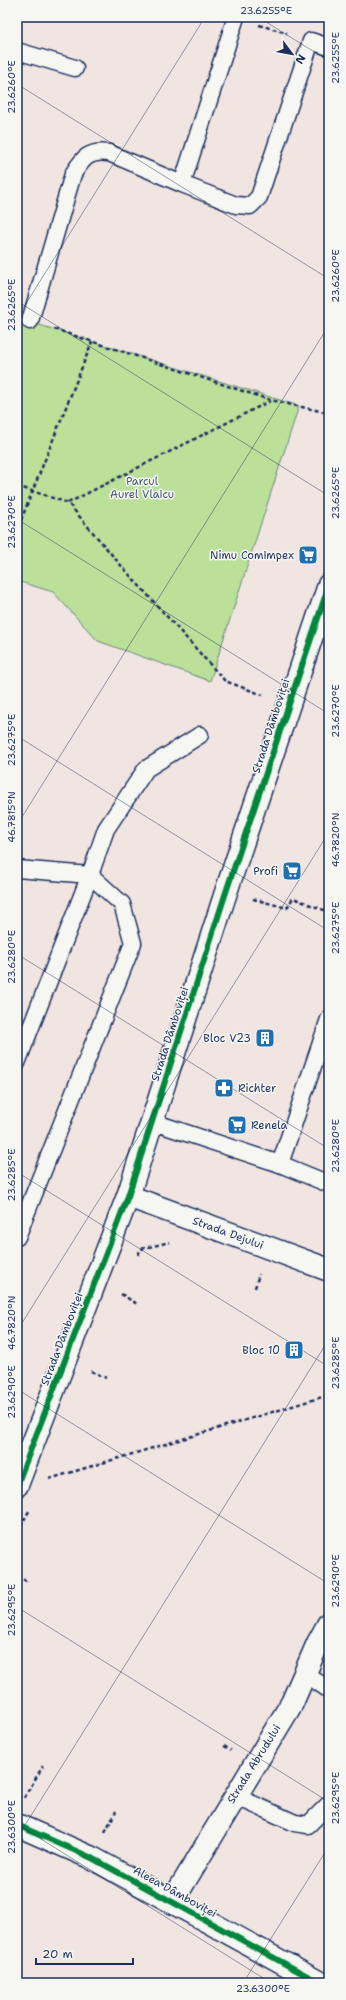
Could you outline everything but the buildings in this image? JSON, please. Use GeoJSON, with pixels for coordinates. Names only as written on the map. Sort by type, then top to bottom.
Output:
{"type":"FeatureCollection","features":[{"type":"Feature","properties":{"kind":"street","name":"Strada Dâmboviței"},"geometry":{"type":"LineString","coordinates":[[17,1485],[23,1454],[128,1196],[226,892],[329,585]]}},
{"type":"Feature","properties":{"kind":"street","name":"Strada Dejului"},"geometry":{"type":"LineString","coordinates":[[128,1196],[329,1270]]}},
{"type":"Feature","properties":{"kind":"street","name":"Strada Abrudului"},"geometry":{"type":"LineString","coordinates":[[172,1902],[234,1796],[292,1702],[306,1674],[318,1643],[329,1623]]}},
{"type":"Feature","properties":{"kind":"street","name":"Aleea Dâmboviței"},"geometry":{"type":"LineString","coordinates":[[17,1825],[92,1858],[320,1983]]}},
{"type":"Feature","properties":{"kind":"lane"},"geometry":{"type":"LineString","coordinates":[[182,184],[236,17]]}},
{"type":"Feature","properties":{"kind":"lane"},"geometry":{"type":"LineString","coordinates":[[30,321],[73,174],[80,163],[89,154],[98,151],[109,153],[236,205],[250,206],[257,201],[263,189],[310,41],[329,47]]}},
{"type":"Feature","properties":{"kind":"lane"},"geometry":{"type":"LineString","coordinates":[[17,51],[75,68]]}},
{"type":"Feature","properties":{"kind":"lane"},"geometry":{"type":"LineString","coordinates":[[17,1062],[90,875],[106,829],[146,769],[200,735]]}},
{"type":"Feature","properties":{"kind":"lane"},"geometry":{"type":"LineString","coordinates":[[17,869],[90,875],[122,904],[132,943],[17,1238]]}},
{"type":"Feature","properties":{"kind":"lane"},"geometry":{"type":"LineString","coordinates":[[280,1164],[329,1019]]}},
{"type":"Feature","properties":{"kind":"lane"},"geometry":{"type":"LineString","coordinates":[[153,1122],[280,1164],[329,1184]]}},
{"type":"Feature","properties":{"kind":"lane"},"geometry":{"type":"LineString","coordinates":[[306,1674],[329,1690]]}},
{"type":"Feature","properties":{"kind":"lane"},"geometry":{"type":"LineString","coordinates":[[234,1796],[295,1823],[308,1825],[329,1804]]}},
{"type":"Feature","properties":{"kind":"path"},"geometry":{"type":"LineString","coordinates":[[236,17],[310,41]]}},
{"type":"Feature","properties":{"kind":"path"},"geometry":{"type":"LineString","coordinates":[[30,321],[270,400],[329,413]]}},
{"type":"Feature","properties":{"kind":"path"},"geometry":{"type":"LineString","coordinates":[[21,520],[92,342]]}},
{"type":"Feature","properties":{"kind":"path"},"geometry":{"type":"LineString","coordinates":[[68,503],[270,400]]}},
{"type":"Feature","properties":{"kind":"path"},"geometry":{"type":"LineString","coordinates":[[17,486],[68,503],[118,562],[225,680],[288,704]]}},
{"type":"Feature","properties":{"kind":"path"},"geometry":{"type":"LineString","coordinates":[[226,892],[287,908],[293,898],[329,912]]}},
{"type":"Feature","properties":{"kind":"path"},"geometry":{"type":"LineString","coordinates":[[134,1261],[141,1249],[172,1242]]}},
{"type":"Feature","properties":{"kind":"path"},"geometry":{"type":"LineString","coordinates":[[255,1288],[261,1270]]}},
{"type":"Feature","properties":{"kind":"path"},"geometry":{"type":"LineString","coordinates":[[117,1292],[137,1304]]}},
{"type":"Feature","properties":{"kind":"path"},"geometry":{"type":"LineString","coordinates":[[87,1377],[89,1370],[106,1378]]}},
{"type":"Feature","properties":{"kind":"path"},"geometry":{"type":"LineString","coordinates":[[49,1473],[46,1480],[329,1395]]}},
{"type":"Feature","properties":{"kind":"path"},"geometry":{"type":"LineString","coordinates":[[17,1533],[31,1507]]}},
{"type":"Feature","properties":{"kind":"path"},"geometry":{"type":"LineString","coordinates":[[17,1576],[28,1582]]}},
{"type":"Feature","properties":{"kind":"path"},"geometry":{"type":"LineString","coordinates":[[21,1804],[44,1766]]}},
{"type":"Feature","properties":{"kind":"green space","name":"Parcul Aurel Vlaicu"},"geometry":{"type":"Polygon","coordinates":[[[17,318],[299,406],[210,681],[98,641],[53,592],[17,581],[17,318]]]}},
{"type":"Feature","properties":{"kind":"cycle path"},"geometry":{"type":"LineString","coordinates":[[17,1485],[128,1196],[226,892],[329,585]]}},
{"type":"Feature","properties":{"kind":"cycle path"},"geometry":{"type":"LineString","coordinates":[[17,1825],[92,1858],[320,1983]]}},
{"type":"Feature","properties":{"kind":"place","name":"Nimu Comimpex"},"geometry":{"type":"Point","coordinates":[308,555]}},
{"type":"Feature","properties":{"kind":"place","name":"Profi"},"geometry":{"type":"Point","coordinates":[292,871]}},
{"type":"Feature","properties":{"kind":"place","name":"Bloc V23"},"geometry":{"type":"Point","coordinates":[265,1038]}},
{"type":"Feature","properties":{"kind":"place","name":"Richter"},"geometry":{"type":"Point","coordinates":[224,1088]}},
{"type":"Feature","properties":{"kind":"place","name":"Renela"},"geometry":{"type":"Point","coordinates":[237,1125]}},
{"type":"Feature","properties":{"kind":"place","name":"Bloc 10"},"geometry":{"type":"Point","coordinates":[294,1350]}}]}
